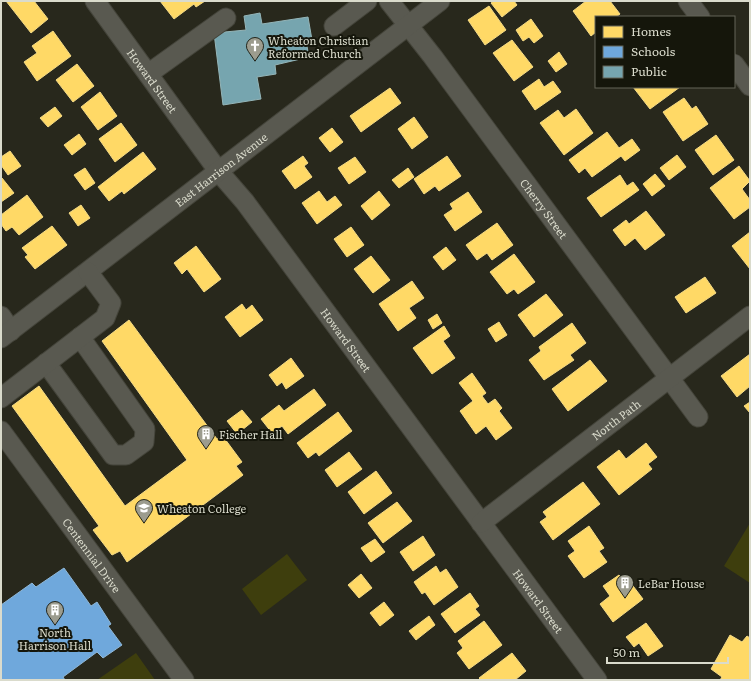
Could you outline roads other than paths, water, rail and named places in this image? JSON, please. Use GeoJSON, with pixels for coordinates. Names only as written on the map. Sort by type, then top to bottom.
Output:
{"type":"FeatureCollection","features":[{"type":"Feature","properties":{"kind":"street","name":"Howard Street"},"geometry":{"type":"LineString","coordinates":[[95,1],[219,172],[244,202],[596,680]]}},
{"type":"Feature","properties":{"kind":"street"},"geometry":{"type":"LineString","coordinates":[[334,26],[367,1]]}},
{"type":"Feature","properties":{"kind":"street","name":"Cherry Street"},"geometry":{"type":"LineString","coordinates":[[389,1],[433,57],[698,416]]}},
{"type":"Feature","properties":{"kind":"street","name":"East Harrison Avenue"},"geometry":{"type":"LineString","coordinates":[[4,328],[88,272],[440,1]]}},
{"type":"Feature","properties":{"kind":"street"},"geometry":{"type":"LineString","coordinates":[[688,1],[699,16]]}},
{"type":"Feature","properties":{"kind":"street"},"geometry":{"type":"LineString","coordinates":[[148,74],[226,18]]}},
{"type":"Feature","properties":{"kind":"street"},"geometry":{"type":"LineString","coordinates":[[735,65],[750,86]]}},
{"type":"Feature","properties":{"kind":"street"},"geometry":{"type":"LineString","coordinates":[[1,398],[105,318],[111,303],[88,272]]}},
{"type":"Feature","properties":{"kind":"street","name":"North Path"},"geometry":{"type":"LineString","coordinates":[[481,523],[750,316]]}},
{"type":"Feature","properties":{"kind":"street"},"geometry":{"type":"LineString","coordinates":[[46,363],[113,455],[126,455],[144,442],[145,429],[80,337]]}},
{"type":"Feature","properties":{"kind":"street","name":"Centennial Drive"},"geometry":{"type":"LineString","coordinates":[[1,430],[184,680]]}},
{"type":"Feature","properties":{"kind":"place","name":"Wheaton Christian Reformed Church"},"geometry":{"type":"Point","coordinates":[255,61]}},
{"type":"Feature","properties":{"kind":"place","name":"Fischer Hall"},"geometry":{"type":"Point","coordinates":[206,449]}},
{"type":"Feature","properties":{"kind":"place","name":"Wheaton College"},"geometry":{"type":"Point","coordinates":[144,523]}},
{"type":"Feature","properties":{"kind":"place","name":"LeBar House"},"geometry":{"type":"Point","coordinates":[625,598]}},
{"type":"Feature","properties":{"kind":"place","name":"North Harrison Hall"},"geometry":{"type":"Point","coordinates":[55,625]}}]}
